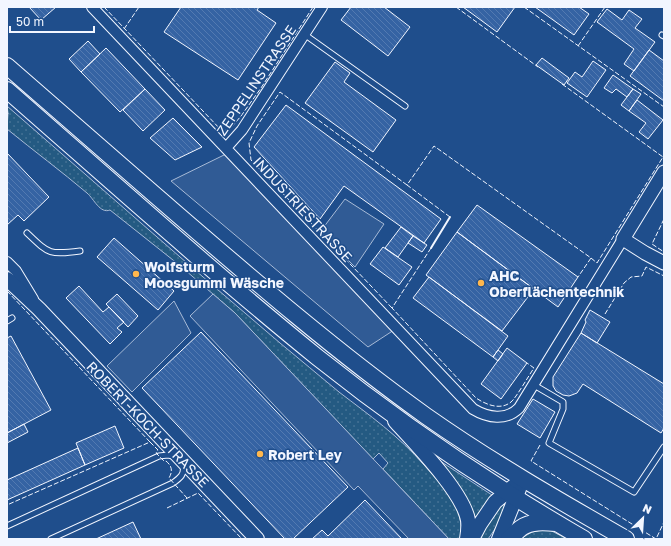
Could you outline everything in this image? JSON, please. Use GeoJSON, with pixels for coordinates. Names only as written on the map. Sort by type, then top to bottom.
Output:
{"type":"FeatureCollection","features":[{"type":"Feature","properties":{"kind":"main road"},"geometry":{"type":"LineString","coordinates":[[7,66],[249,276],[350,359],[425,415],[467,444],[522,479],[626,539]]}},
{"type":"Feature","properties":{"kind":"main road"},"geometry":{"type":"LineString","coordinates":[[7,90],[233,287],[317,357],[383,407],[511,496],[584,539]]}},
{"type":"Feature","properties":{"kind":"main road","name":"ROBERT-KOCH-STRASSE"},"geometry":{"type":"LineString","coordinates":[[7,278],[39,309],[257,539]]}},
{"type":"Feature","properties":{"kind":"main road"},"geometry":{"type":"LineString","coordinates":[[383,407],[435,466],[456,495],[463,506],[468,519],[469,530],[467,539]]}},
{"type":"Feature","properties":{"kind":"main road"},"geometry":{"type":"LineString","coordinates":[[499,539],[511,496],[522,479]]}},
{"type":"Feature","properties":{"kind":"main road"},"geometry":{"type":"LineString","coordinates":[[472,539],[495,502],[511,496]]}},
{"type":"Feature","properties":{"kind":"main road"},"geometry":{"type":"LineString","coordinates":[[509,539],[521,528],[529,524],[543,522],[556,523]]}},
{"type":"Feature","properties":{"kind":"street","name":"INDUSTRIESTRASSE"},"geometry":{"type":"LineString","coordinates":[[92,7],[473,409],[486,415],[501,417],[514,413],[524,402],[534,384]]}},
{"type":"Feature","properties":{"kind":"street","name":"ZEPPELINSTRASSE"},"geometry":{"type":"LineString","coordinates":[[226,148],[242,130],[322,7]]}},
{"type":"Feature","properties":{"kind":"street"},"geometry":{"type":"LineString","coordinates":[[534,384],[664,172]]}},
{"type":"Feature","properties":{"kind":"street"},"geometry":{"type":"LineString","coordinates":[[623,239],[645,253],[664,262]]}},
{"type":"Feature","properties":{"kind":"street","name":"ROBERT-KOCH-STRASSE"},"geometry":{"type":"LineString","coordinates":[[7,262],[20,278],[39,309]]}},
{"type":"Feature","properties":{"kind":"lane"},"geometry":{"type":"LineString","coordinates":[[304,34],[406,106]]}},
{"type":"Feature","properties":{"kind":"lane"},"geometry":{"type":"LineString","coordinates":[[27,234],[48,252],[60,254],[80,251]]}},
{"type":"Feature","properties":{"kind":"lane"},"geometry":{"type":"LineString","coordinates":[[7,321],[12,318]]}},
{"type":"Feature","properties":{"kind":"lane"},"geometry":{"type":"LineString","coordinates":[[534,384],[563,402],[563,409],[549,443],[634,492],[664,448]]}},
{"type":"Feature","properties":{"kind":"lane"},"geometry":{"type":"LineString","coordinates":[[7,526],[159,456],[168,455],[181,459],[184,468],[183,473],[181,477],[173,483],[51,539]]}},
{"type":"Feature","properties":{"kind":"shaded area"},"geometry":{"type":"Polygon","coordinates":[[[7,106],[177,255],[339,392],[383,426],[414,454],[445,489],[451,498],[460,517],[461,539],[449,539],[383,469],[388,463],[379,453],[373,459],[235,313],[178,264],[110,210],[106,211],[100,208],[87,193],[7,129],[7,106]]]}},
{"type":"Feature","properties":{"kind":"shaded area"},"geometry":{"type":"Polygon","coordinates":[[[226,154],[394,330],[368,347],[171,181],[226,154]]]}},
{"type":"Feature","properties":{"kind":"shaded area"},"geometry":{"type":"Polygon","coordinates":[[[345,199],[384,224],[355,267],[320,232],[345,199]]]}},
{"type":"Feature","properties":{"kind":"shaded area"},"geometry":{"type":"Polygon","coordinates":[[[213,294],[235,313],[449,539],[409,539],[358,486],[354,490],[190,316],[213,294]]]}},
{"type":"Feature","properties":{"kind":"shaded area"},"geometry":{"type":"Polygon","coordinates":[[[174,301],[191,333],[132,392],[107,366],[174,301]]]}},
{"type":"Feature","properties":{"kind":"shaded area"},"geometry":{"type":"Polygon","coordinates":[[[431,455],[495,497],[474,530],[431,455]]]}},
{"type":"Feature","properties":{"kind":"shaded area"},"geometry":{"type":"Polygon","coordinates":[[[504,503],[502,517],[494,531],[488,539],[480,539],[490,516],[504,503]]]}},
{"type":"Feature","properties":{"kind":"shaded area"},"geometry":{"type":"Polygon","coordinates":[[[548,529],[567,539],[520,539],[532,532],[548,529]]]}},
{"type":"Feature","properties":{"kind":"building"},"geometry":{"type":"Polygon","coordinates":[[[29,7],[56,7],[41,20],[29,7]]]}},
{"type":"Feature","properties":{"kind":"building"},"geometry":{"type":"Polygon","coordinates":[[[181,7],[259,7],[257,10],[276,23],[238,80],[164,32],[181,7]]]}},
{"type":"Feature","properties":{"kind":"building"},"geometry":{"type":"Polygon","coordinates":[[[351,7],[384,7],[410,27],[388,56],[341,20],[351,7]]]}},
{"type":"Feature","properties":{"kind":"building"},"geometry":{"type":"Polygon","coordinates":[[[463,7],[515,7],[497,32],[463,7]]]}},
{"type":"Feature","properties":{"kind":"building"},"geometry":{"type":"Polygon","coordinates":[[[535,7],[579,7],[589,14],[574,35],[535,7]]]}},
{"type":"Feature","properties":{"kind":"building"},"geometry":{"type":"Polygon","coordinates":[[[607,9],[622,20],[629,10],[642,19],[635,28],[655,42],[634,71],[624,64],[634,49],[597,22],[607,9]]]}},
{"type":"Feature","properties":{"kind":"building"},"geometry":{"type":"Polygon","coordinates":[[[88,41],[100,54],[81,72],[69,59],[88,41]]]}},
{"type":"Feature","properties":{"kind":"building"},"geometry":{"type":"Polygon","coordinates":[[[106,48],[145,89],[120,112],[81,72],[106,48]]]}},
{"type":"Feature","properties":{"kind":"building"},"geometry":{"type":"Polygon","coordinates":[[[649,50],[664,61],[664,101],[630,76],[649,50]]]}},
{"type":"Feature","properties":{"kind":"building"},"geometry":{"type":"Polygon","coordinates":[[[542,58],[569,78],[564,85],[536,65],[542,58]]]}},
{"type":"Feature","properties":{"kind":"building"},"geometry":{"type":"Polygon","coordinates":[[[593,61],[606,70],[587,97],[567,83],[575,72],[582,77],[593,61]]]}},
{"type":"Feature","properties":{"kind":"building"},"geometry":{"type":"Polygon","coordinates":[[[335,62],[350,73],[344,82],[396,120],[373,152],[305,103],[335,62]]]}},
{"type":"Feature","properties":{"kind":"building"},"geometry":{"type":"Polygon","coordinates":[[[613,75],[633,89],[627,97],[616,89],[612,93],[604,88],[613,75]]]}},
{"type":"Feature","properties":{"kind":"building"},"geometry":{"type":"Polygon","coordinates":[[[145,89],[165,110],[143,131],[123,110],[145,89]]]}},
{"type":"Feature","properties":{"kind":"building"},"geometry":{"type":"Polygon","coordinates":[[[633,89],[641,94],[629,111],[621,105],[633,89]]]}},
{"type":"Feature","properties":{"kind":"building"},"geometry":{"type":"Polygon","coordinates":[[[637,100],[663,120],[648,139],[639,132],[646,123],[629,111],[637,100]]]}},
{"type":"Feature","properties":{"kind":"building"},"geometry":{"type":"Polygon","coordinates":[[[286,105],[441,219],[424,243],[344,186],[320,219],[254,147],[286,105]]]}},
{"type":"Feature","properties":{"kind":"building"},"geometry":{"type":"Polygon","coordinates":[[[173,118],[202,147],[175,160],[150,138],[173,118]]]}},
{"type":"Feature","properties":{"kind":"building"},"geometry":{"type":"Polygon","coordinates":[[[7,153],[49,197],[24,221],[18,215],[7,225],[7,153]]]}},
{"type":"Feature","properties":{"kind":"building"},"geometry":{"type":"Polygon","coordinates":[[[477,205],[578,277],[558,307],[457,232],[477,205]]]}},
{"type":"Feature","properties":{"kind":"building"},"geometry":{"type":"Polygon","coordinates":[[[401,227],[413,236],[398,257],[385,248],[401,227]]]}},
{"type":"Feature","properties":{"kind":"building","name":"AHC Oberflächentechnik"},"geometry":{"type":"Polygon","coordinates":[[[457,232],[534,289],[502,331],[426,275],[457,232]]]}},
{"type":"Feature","properties":{"kind":"building"},"geometry":{"type":"Polygon","coordinates":[[[413,236],[427,245],[422,252],[408,243],[413,236]]]}},
{"type":"Feature","properties":{"kind":"building","name":"Wolfsturm Moosgummi Wäsche"},"geometry":{"type":"Polygon","coordinates":[[[114,238],[174,291],[158,310],[97,257],[114,238]]]}},
{"type":"Feature","properties":{"kind":"building"},"geometry":{"type":"Polygon","coordinates":[[[383,247],[412,267],[399,285],[370,264],[383,247]]]}},
{"type":"Feature","properties":{"kind":"building"},"geometry":{"type":"Polygon","coordinates":[[[429,277],[508,336],[493,357],[413,298],[429,277]]]}},
{"type":"Feature","properties":{"kind":"building"},"geometry":{"type":"Polygon","coordinates":[[[79,286],[103,312],[109,307],[124,322],[117,328],[122,332],[110,344],[66,298],[79,286]]]}},
{"type":"Feature","properties":{"kind":"building"},"geometry":{"type":"Polygon","coordinates":[[[117,294],[138,316],[128,327],[106,304],[117,294]]]}},
{"type":"Feature","properties":{"kind":"building"},"geometry":{"type":"Polygon","coordinates":[[[590,310],[610,322],[597,343],[581,333],[590,310]]]}},
{"type":"Feature","properties":{"kind":"building","name":"Robert Ley"},"geometry":{"type":"Polygon","coordinates":[[[201,332],[348,487],[293,539],[285,539],[142,388],[201,332]]]}},
{"type":"Feature","properties":{"kind":"building"},"geometry":{"type":"Polygon","coordinates":[[[581,333],[664,384],[664,428],[661,433],[583,384],[577,393],[569,396],[563,395],[556,391],[553,386],[553,377],[581,333]]]}},
{"type":"Feature","properties":{"kind":"building"},"geometry":{"type":"Polygon","coordinates":[[[11,336],[51,410],[7,433],[7,338],[11,336]]]}},
{"type":"Feature","properties":{"kind":"building"},"geometry":{"type":"Polygon","coordinates":[[[507,348],[527,363],[501,399],[481,384],[507,348]]]}},
{"type":"Feature","properties":{"kind":"building"},"geometry":{"type":"Polygon","coordinates":[[[498,350],[503,354],[498,361],[493,357],[498,350]]]}},
{"type":"Feature","properties":{"kind":"building"},"geometry":{"type":"Polygon","coordinates":[[[533,399],[555,412],[540,438],[517,424],[533,399]]]}},
{"type":"Feature","properties":{"kind":"building"},"geometry":{"type":"Polygon","coordinates":[[[24,424],[28,432],[7,443],[7,433],[24,424]]]}},
{"type":"Feature","properties":{"kind":"building"},"geometry":{"type":"Polygon","coordinates":[[[115,426],[124,448],[85,465],[76,443],[115,426]]]}},
{"type":"Feature","properties":{"kind":"building"},"geometry":{"type":"Polygon","coordinates":[[[78,448],[85,465],[7,500],[7,480],[78,448]]]}},
{"type":"Feature","properties":{"kind":"building"},"geometry":{"type":"Polygon","coordinates":[[[365,500],[402,539],[312,539],[322,530],[328,536],[365,500]]]}},
{"type":"Feature","properties":{"kind":"building"},"geometry":{"type":"Polygon","coordinates":[[[133,522],[141,539],[96,539],[133,522]]]}},
{"type":"Feature","properties":{"kind":"fence"},"geometry":{"type":"LineString","coordinates":[[104,7],[222,131],[230,129],[241,116],[261,88],[313,7]]}},
{"type":"Feature","properties":{"kind":"fence"},"geometry":{"type":"LineString","coordinates":[[124,29],[139,7]]}},
{"type":"Feature","properties":{"kind":"fence"},"geometry":{"type":"LineString","coordinates":[[456,7],[538,67]]}},
{"type":"Feature","properties":{"kind":"fence"},"geometry":{"type":"LineString","coordinates":[[524,7],[664,107]]}},
{"type":"Feature","properties":{"kind":"fence"},"geometry":{"type":"LineString","coordinates":[[578,46],[605,7]]}},
{"type":"Feature","properties":{"kind":"fence"},"geometry":{"type":"LineString","coordinates":[[562,84],[663,157],[664,154]]}},
{"type":"Feature","properties":{"kind":"fence"},"geometry":{"type":"LineString","coordinates":[[392,308],[251,160],[249,143],[257,126],[280,92],[407,185]]}},
{"type":"Feature","properties":{"kind":"fence"},"geometry":{"type":"LineString","coordinates":[[450,217],[407,185],[434,146],[591,258],[578,277]]}},
{"type":"Feature","properties":{"kind":"fence"},"geometry":{"type":"LineString","coordinates":[[591,258],[597,263],[663,157]]}},
{"type":"Feature","properties":{"kind":"fence"},"geometry":{"type":"LineString","coordinates":[[664,219],[652,244],[664,252]]}},
{"type":"Feature","properties":{"kind":"fence"},"geometry":{"type":"LineString","coordinates":[[431,248],[392,308],[476,398],[488,404],[493,406],[502,406],[507,405],[513,400],[534,368],[527,363]]}},
{"type":"Feature","properties":{"kind":"fence"},"geometry":{"type":"LineString","coordinates":[[605,314],[624,283],[631,277],[642,276],[646,267],[664,276]]}},
{"type":"Feature","properties":{"kind":"fence"},"geometry":{"type":"LineString","coordinates":[[7,291],[150,442],[7,505]]}},
{"type":"Feature","properties":{"kind":"fence"},"geometry":{"type":"LineString","coordinates":[[150,442],[158,450],[156,453],[171,467],[169,478],[187,498]]}},
{"type":"Feature","properties":{"kind":"fence"},"geometry":{"type":"LineString","coordinates":[[540,445],[531,461],[656,539],[664,522]]}},
{"type":"Feature","properties":{"kind":"fence"},"geometry":{"type":"LineString","coordinates":[[167,508],[198,493],[242,539]]}},
{"type":"Feature","properties":{"kind":"wall"},"geometry":{"type":"LineString","coordinates":[[431,248],[450,217]]}},
{"type":"Feature","properties":{"kind":"place","name":"Wolfsturm Moosgummi Wäsche"},"geometry":{"type":"Point","coordinates":[136,274]}},
{"type":"Feature","properties":{"kind":"place","name":"AHC Oberflächentechnik"},"geometry":{"type":"Point","coordinates":[481,283]}},
{"type":"Feature","properties":{"kind":"place","name":"Robert Ley"},"geometry":{"type":"Point","coordinates":[260,454]}}]}
